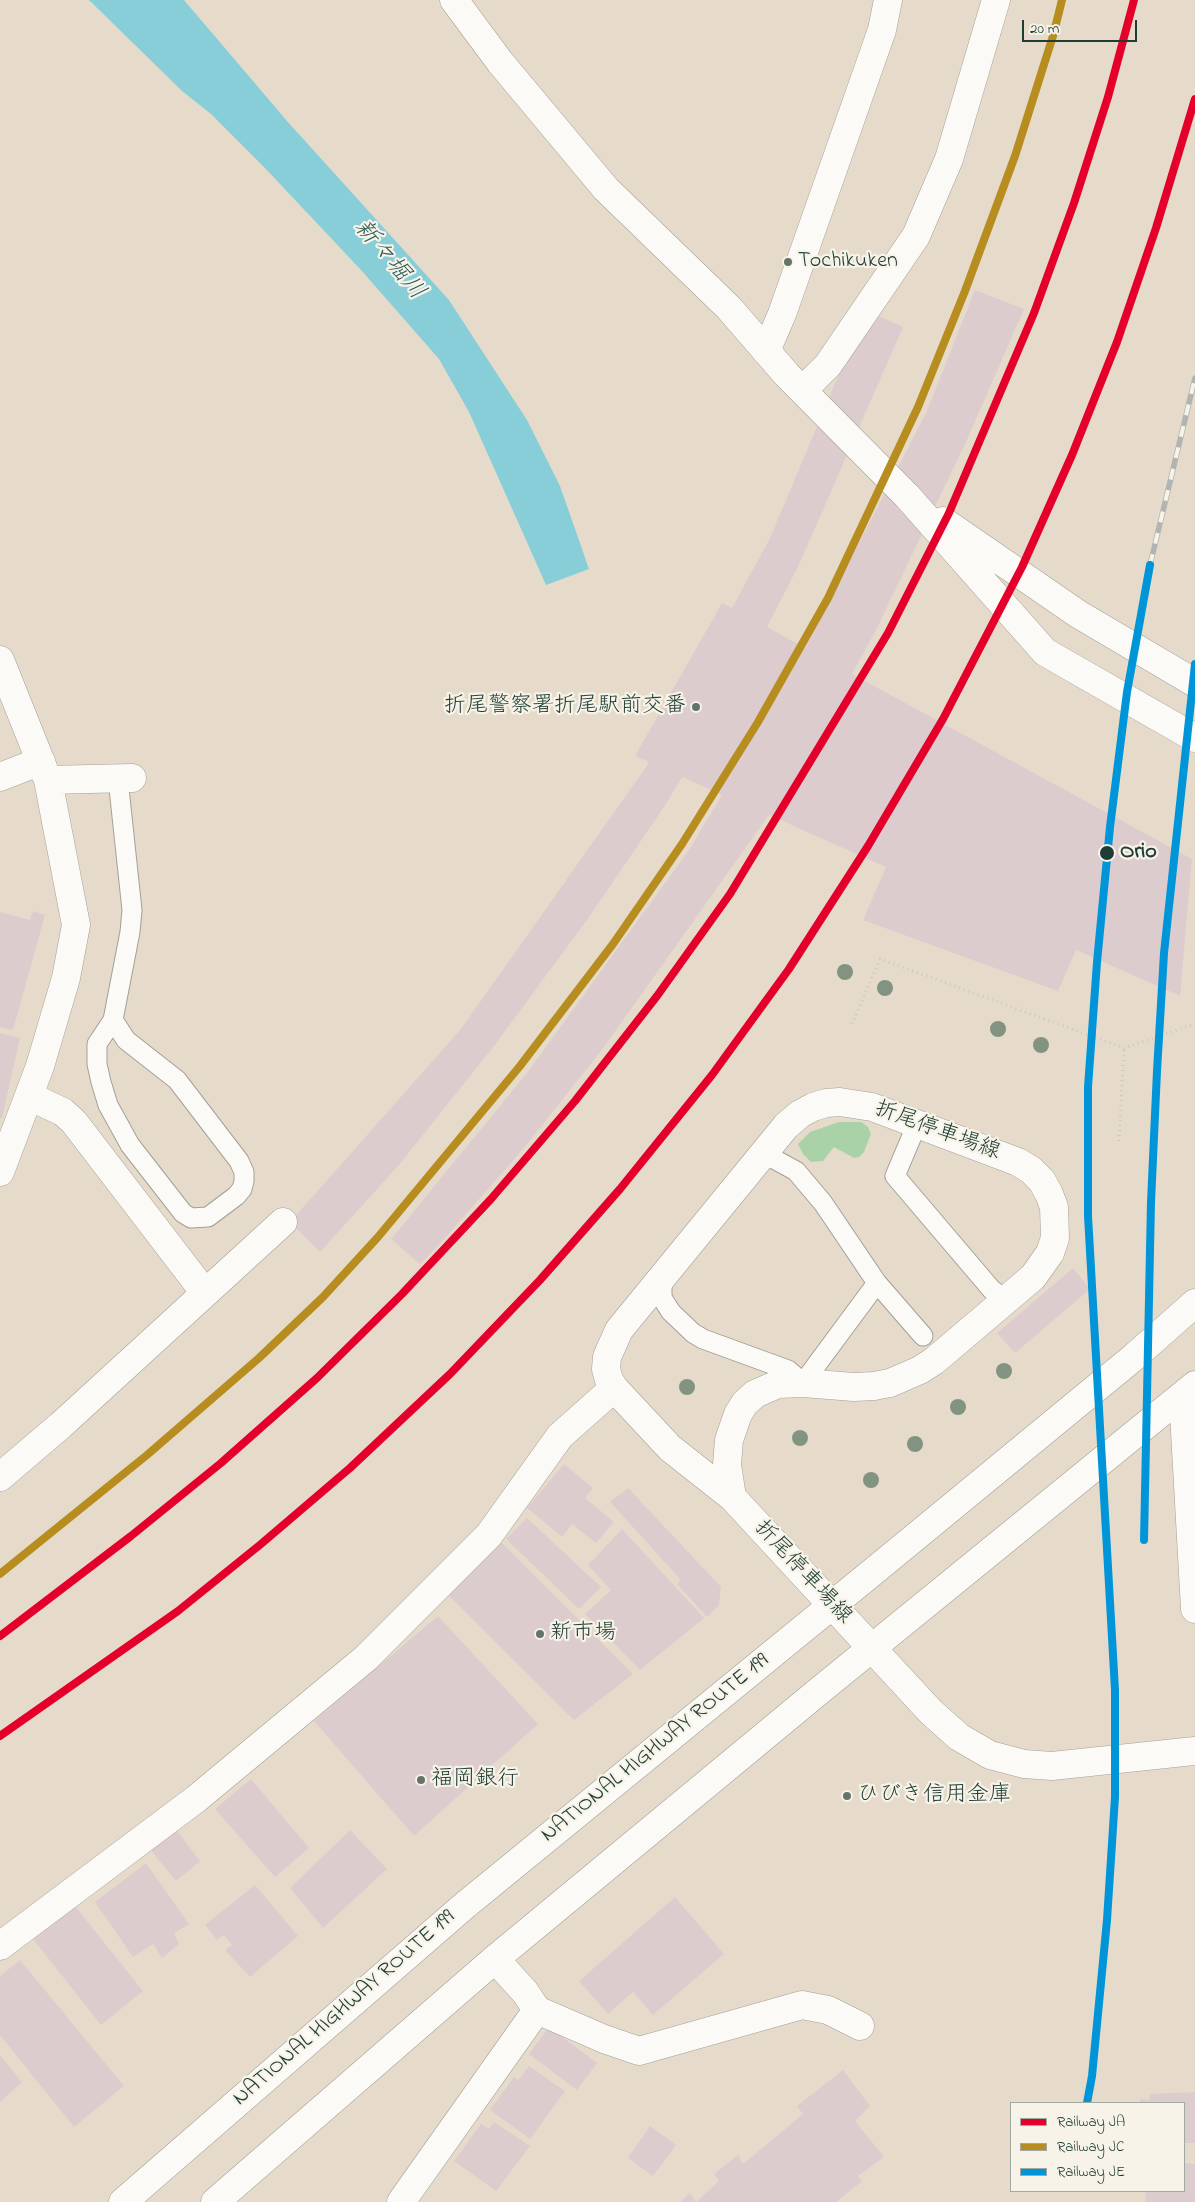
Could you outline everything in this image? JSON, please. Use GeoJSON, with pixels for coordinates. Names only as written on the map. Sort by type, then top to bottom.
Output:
{"type":"FeatureCollection","features":[{"type":"Feature","properties":{"kind":"main road"},"geometry":{"type":"LineString","coordinates":[[454,0],[500,62],[606,189],[729,308],[766,351],[906,496],[1045,652],[1195,738]]}},
{"type":"Feature","properties":{"kind":"main road"},"geometry":{"type":"LineString","coordinates":[[766,351],[782,314],[882,30],[888,0]]}},
{"type":"Feature","properties":{"kind":"main road"},"geometry":{"type":"LineString","coordinates":[[803,390],[828,365],[916,236],[949,159],[996,0]]}},
{"type":"Feature","properties":{"kind":"main road"},"geometry":{"type":"LineString","coordinates":[[906,496],[1078,614],[1195,683]]}},
{"type":"Feature","properties":{"kind":"main road"},"geometry":{"type":"LineString","coordinates":[[0,660],[44,770],[76,926],[66,978],[40,1066],[0,1172]]}},
{"type":"Feature","properties":{"kind":"main road"},"geometry":{"type":"LineString","coordinates":[[0,777],[44,770],[125,778]]}},
{"type":"Feature","properties":{"kind":"main road"},"geometry":{"type":"LineString","coordinates":[[29,1096],[63,1112],[74,1122],[205,1293]]}},
{"type":"Feature","properties":{"kind":"main road","name":"折尾停車場線"},"geometry":{"type":"LineString","coordinates":[[732,1497],[727,1453],[731,1433],[738,1414],[745,1403],[755,1394],[768,1387],[803,1383],[854,1387],[874,1386],[905,1377],[934,1361],[1033,1277],[1050,1253],[1055,1238],[1055,1222],[1049,1194],[1036,1175],[1018,1162],[872,1107],[855,1103],[826,1103],[800,1114],[786,1126],[619,1330],[612,1342],[607,1357],[606,1369],[609,1380],[614,1388],[670,1448],[732,1497],[872,1649],[945,1725],[959,1737],[990,1755],[1024,1764],[1052,1766],[1195,1751]]}},
{"type":"Feature","properties":{"kind":"main road"},"geometry":{"type":"LineString","coordinates":[[0,1478],[283,1222]]}},
{"type":"Feature","properties":{"kind":"main road","name":"NATIONAL HIGHWAY ROUTE 199"},"geometry":{"type":"LineString","coordinates":[[123,2202],[464,1906],[1134,1357],[1195,1303]]}},
{"type":"Feature","properties":{"kind":"main road"},"geometry":{"type":"LineString","coordinates":[[0,1946],[196,1799],[366,1658],[489,1535],[560,1436],[614,1388]]}},
{"type":"Feature","properties":{"kind":"main road"},"geometry":{"type":"LineString","coordinates":[[1189,1391],[1195,1608]]}},
{"type":"Feature","properties":{"kind":"main road"},"geometry":{"type":"LineString","coordinates":[[215,2202],[495,1959],[1189,1391]]}},
{"type":"Feature","properties":{"kind":"main road"},"geometry":{"type":"LineString","coordinates":[[495,1959],[525,1992],[537,2010],[604,2039],[639,2051],[802,2005],[828,2010],[860,2026]]}},
{"type":"Feature","properties":{"kind":"main road"},"geometry":{"type":"LineString","coordinates":[[401,2202],[537,2010]]}},
{"type":"Feature","properties":{"kind":"lane"},"geometry":{"type":"LineString","coordinates":[[113,1020],[126,1040],[176,1080],[239,1161],[244,1172],[242,1189],[236,1196],[208,1217],[191,1218],[183,1213],[130,1145],[108,1105],[97,1064],[97,1044],[113,1020],[130,932],[132,910],[125,778]]}},
{"type":"Feature","properties":{"kind":"lane"},"geometry":{"type":"LineString","coordinates":[[917,1124],[895,1176],[992,1290],[1003,1297],[1011,1296]]}},
{"type":"Feature","properties":{"kind":"lane"},"geometry":{"type":"LineString","coordinates":[[758,1161],[766,1158],[774,1159],[796,1171],[823,1203],[877,1283],[923,1336]]}},
{"type":"Feature","properties":{"kind":"lane"},"geometry":{"type":"LineString","coordinates":[[662,1277],[662,1298],[671,1312],[693,1333],[704,1339],[788,1370],[803,1383],[877,1283]]}},
{"type":"Feature","properties":{"kind":"path"},"geometry":{"type":"LineString","coordinates":[[852,1024],[880,959],[1124,1048],[1195,1024]]}},
{"type":"Feature","properties":{"kind":"path"},"geometry":{"type":"LineString","coordinates":[[1119,1141],[1124,1048]]}},
{"type":"Feature","properties":{"kind":"green space"},"geometry":{"type":"Polygon","coordinates":[[[839,1122],[861,1122],[868,1127],[871,1134],[864,1152],[859,1157],[854,1158],[834,1147],[823,1161],[811,1162],[803,1154],[798,1144],[810,1132],[839,1122]]]}},
{"type":"Feature","properties":{"kind":"water","name":"新々堀川"},"geometry":{"type":"Polygon","coordinates":[[[89,0],[184,0],[287,121],[449,300],[527,420],[560,486],[589,569],[546,585],[469,412],[439,359],[361,270],[264,167],[211,114],[182,91],[89,0]]]}},
{"type":"Feature","properties":{"kind":"building"},"geometry":{"type":"Polygon","coordinates":[[[975,290],[1024,309],[966,442],[876,630],[852,674],[1192,859],[1180,996],[1076,950],[1058,991],[863,920],[886,867],[769,815],[601,1051],[524,1148],[420,1264],[391,1239],[527,1073],[689,850],[722,795],[682,777],[666,804],[587,920],[494,1046],[399,1165],[320,1252],[290,1222],[461,1029],[646,767],[649,762],[635,756],[722,603],[732,608],[770,538],[866,310],[903,327],[798,567],[767,627],[805,648],[927,411],[975,290]]]}},
{"type":"Feature","properties":{"kind":"building"},"geometry":{"type":"Polygon","coordinates":[[[33,911],[45,915],[13,1030],[0,1027],[0,912],[30,920],[33,911]]]}},
{"type":"Feature","properties":{"kind":"building"},"geometry":{"type":"Polygon","coordinates":[[[0,1033],[20,1038],[2,1118],[0,1118],[0,1033]]]}},
{"type":"Feature","properties":{"kind":"building"},"geometry":{"type":"Polygon","coordinates":[[[1073,1268],[1090,1289],[1015,1353],[997,1333],[1073,1268]]]}},
{"type":"Feature","properties":{"kind":"building"},"geometry":{"type":"Polygon","coordinates":[[[564,1464],[593,1488],[585,1498],[614,1522],[596,1543],[572,1524],[562,1537],[527,1508],[564,1464]]]}},
{"type":"Feature","properties":{"kind":"building"},"geometry":{"type":"Polygon","coordinates":[[[628,1488],[721,1587],[719,1605],[707,1617],[677,1584],[681,1580],[610,1502],[628,1488]]]}},
{"type":"Feature","properties":{"kind":"building"},"geometry":{"type":"Polygon","coordinates":[[[527,1518],[601,1587],[579,1609],[506,1539],[527,1518]]]}},
{"type":"Feature","properties":{"kind":"building"},"geometry":{"type":"Polygon","coordinates":[[[622,1529],[704,1618],[640,1670],[585,1614],[611,1590],[588,1565],[622,1529]]]}},
{"type":"Feature","properties":{"kind":"building","name":"新市場"},"geometry":{"type":"Polygon","coordinates":[[[500,1541],[633,1674],[574,1720],[447,1594],[500,1541]]]}},
{"type":"Feature","properties":{"kind":"building","name":"福岡銀行"},"geometry":{"type":"Polygon","coordinates":[[[438,1616],[538,1724],[414,1836],[314,1721],[438,1616]]]}},
{"type":"Feature","properties":{"kind":"building"},"geometry":{"type":"Polygon","coordinates":[[[251,1779],[309,1848],[275,1877],[215,1809],[251,1779]]]}},
{"type":"Feature","properties":{"kind":"building"},"geometry":{"type":"Polygon","coordinates":[[[175,1828],[200,1861],[176,1881],[149,1848],[175,1828]]]}},
{"type":"Feature","properties":{"kind":"building"},"geometry":{"type":"Polygon","coordinates":[[[350,1830],[387,1869],[323,1928],[290,1888],[350,1830]]]}},
{"type":"Feature","properties":{"kind":"building"},"geometry":{"type":"Polygon","coordinates":[[[146,1863],[189,1924],[174,1933],[179,1944],[162,1958],[153,1944],[133,1957],[95,1902],[146,1863]]]}},
{"type":"Feature","properties":{"kind":"building"},"geometry":{"type":"Polygon","coordinates":[[[255,1885],[298,1936],[250,1977],[225,1950],[232,1945],[224,1935],[217,1940],[205,1925],[255,1885]]]}},
{"type":"Feature","properties":{"kind":"building"},"geometry":{"type":"Polygon","coordinates":[[[675,1897],[724,1954],[653,2015],[633,1992],[608,2014],[579,1981],[675,1897]]]}},
{"type":"Feature","properties":{"kind":"building"},"geometry":{"type":"Polygon","coordinates":[[[75,1906],[143,1991],[101,2025],[33,1939],[75,1906]]]}},
{"type":"Feature","properties":{"kind":"building"},"geometry":{"type":"Polygon","coordinates":[[[20,1960],[124,2086],[74,2127],[0,2035],[0,1976],[20,1960]]]}},
{"type":"Feature","properties":{"kind":"building"},"geometry":{"type":"Polygon","coordinates":[[[549,2027],[597,2063],[577,2090],[529,2054],[549,2027]]]}},
{"type":"Feature","properties":{"kind":"building"},"geometry":{"type":"Polygon","coordinates":[[[0,2055],[22,2082],[0,2102],[0,2055]]]}},
{"type":"Feature","properties":{"kind":"building"},"geometry":{"type":"Polygon","coordinates":[[[529,2066],[565,2091],[530,2139],[490,2110],[514,2077],[518,2080],[529,2066]]]}},
{"type":"Feature","properties":{"kind":"building"},"geometry":{"type":"Polygon","coordinates":[[[843,2070],[870,2106],[855,2121],[884,2157],[858,2176],[862,2181],[836,2202],[696,2202],[719,2181],[714,2174],[738,2155],[743,2164],[803,2114],[797,2106],[843,2070]]]}},
{"type":"Feature","properties":{"kind":"building"},"geometry":{"type":"Polygon","coordinates":[[[1195,2092],[1195,2143],[1185,2143],[1185,2102],[1140,2102],[1140,2099],[1149,2100],[1150,2094],[1195,2092]]]}},
{"type":"Feature","properties":{"kind":"building"},"geometry":{"type":"Polygon","coordinates":[[[494,2122],[530,2146],[496,2191],[454,2161],[481,2124],[489,2129],[494,2122]]]}},
{"type":"Feature","properties":{"kind":"building"},"geometry":{"type":"Polygon","coordinates":[[[650,2126],[676,2145],[653,2176],[628,2158],[650,2126]]]}},
{"type":"Feature","properties":{"kind":"building"},"geometry":{"type":"Polygon","coordinates":[[[1185,2163],[1195,2164],[1195,2202],[1145,2202],[1146,2192],[1185,2192],[1185,2163]]]}},
{"type":"Feature","properties":{"kind":"building"},"geometry":{"type":"Polygon","coordinates":[[[690,2193],[696,2202],[680,2202],[690,2193]]]}},
{"type":"Feature","properties":{"kind":"railway"},"geometry":{"type":"LineString","coordinates":[[1150,565],[1195,378]]}},
{"type":"Feature","properties":{"kind":"rail line","name":"JC"},"geometry":{"type":"LineString","coordinates":[[0,1574],[147,1455],[259,1358],[323,1297],[378,1237],[520,1066],[613,944],[682,844],[758,722],[828,598],[918,407],[965,291],[1015,156],[1053,36],[1062,0]]}},
{"type":"Feature","properties":{"kind":"rail line","name":"JA"},"geometry":{"type":"LineString","coordinates":[[0,1636],[131,1536],[221,1463],[317,1378],[402,1294],[491,1199],[575,1101],[657,996],[730,894],[888,633],[949,513],[1034,313],[1074,203],[1108,97],[1134,0]]}},
{"type":"Feature","properties":{"kind":"rail line","name":"JA"},"geometry":{"type":"LineString","coordinates":[[0,1736],[178,1611],[261,1544],[350,1468],[450,1374],[540,1280],[620,1189],[712,1075],[789,969],[868,846],[943,719],[1022,567],[1072,455],[1117,342],[1156,228],[1195,99]]}},
{"type":"Feature","properties":{"kind":"rail line","name":"JE"},"geometry":{"type":"LineString","coordinates":[[1087,2102],[1092,2076],[1107,1920],[1115,1797],[1115,1690],[1088,1216],[1088,1087],[1097,962],[1110,827],[1127,692],[1150,565]]}},
{"type":"Feature","properties":{"kind":"rail line","name":"JE"},"geometry":{"type":"LineString","coordinates":[[1144,1540],[1151,1202],[1157,1071],[1164,953],[1195,664]]}},
{"type":"Feature","properties":{"kind":"place","name":"Tochikuken"},"geometry":{"type":"Point","coordinates":[788,262]}},
{"type":"Feature","properties":{"kind":"place","name":"折尾警察署折尾駅前交番"},"geometry":{"type":"Point","coordinates":[696,707]}},
{"type":"Feature","properties":{"kind":"place","name":"Orio"},"geometry":{"type":"Point","coordinates":[1107,853]}},
{"type":"Feature","properties":{"kind":"place","name":"新市場"},"geometry":{"type":"Point","coordinates":[540,1634]}},
{"type":"Feature","properties":{"kind":"place","name":"福岡銀行"},"geometry":{"type":"Point","coordinates":[421,1780]}},
{"type":"Feature","properties":{"kind":"place","name":"ひびき信用金庫"},"geometry":{"type":"Point","coordinates":[847,1796]}}]}
